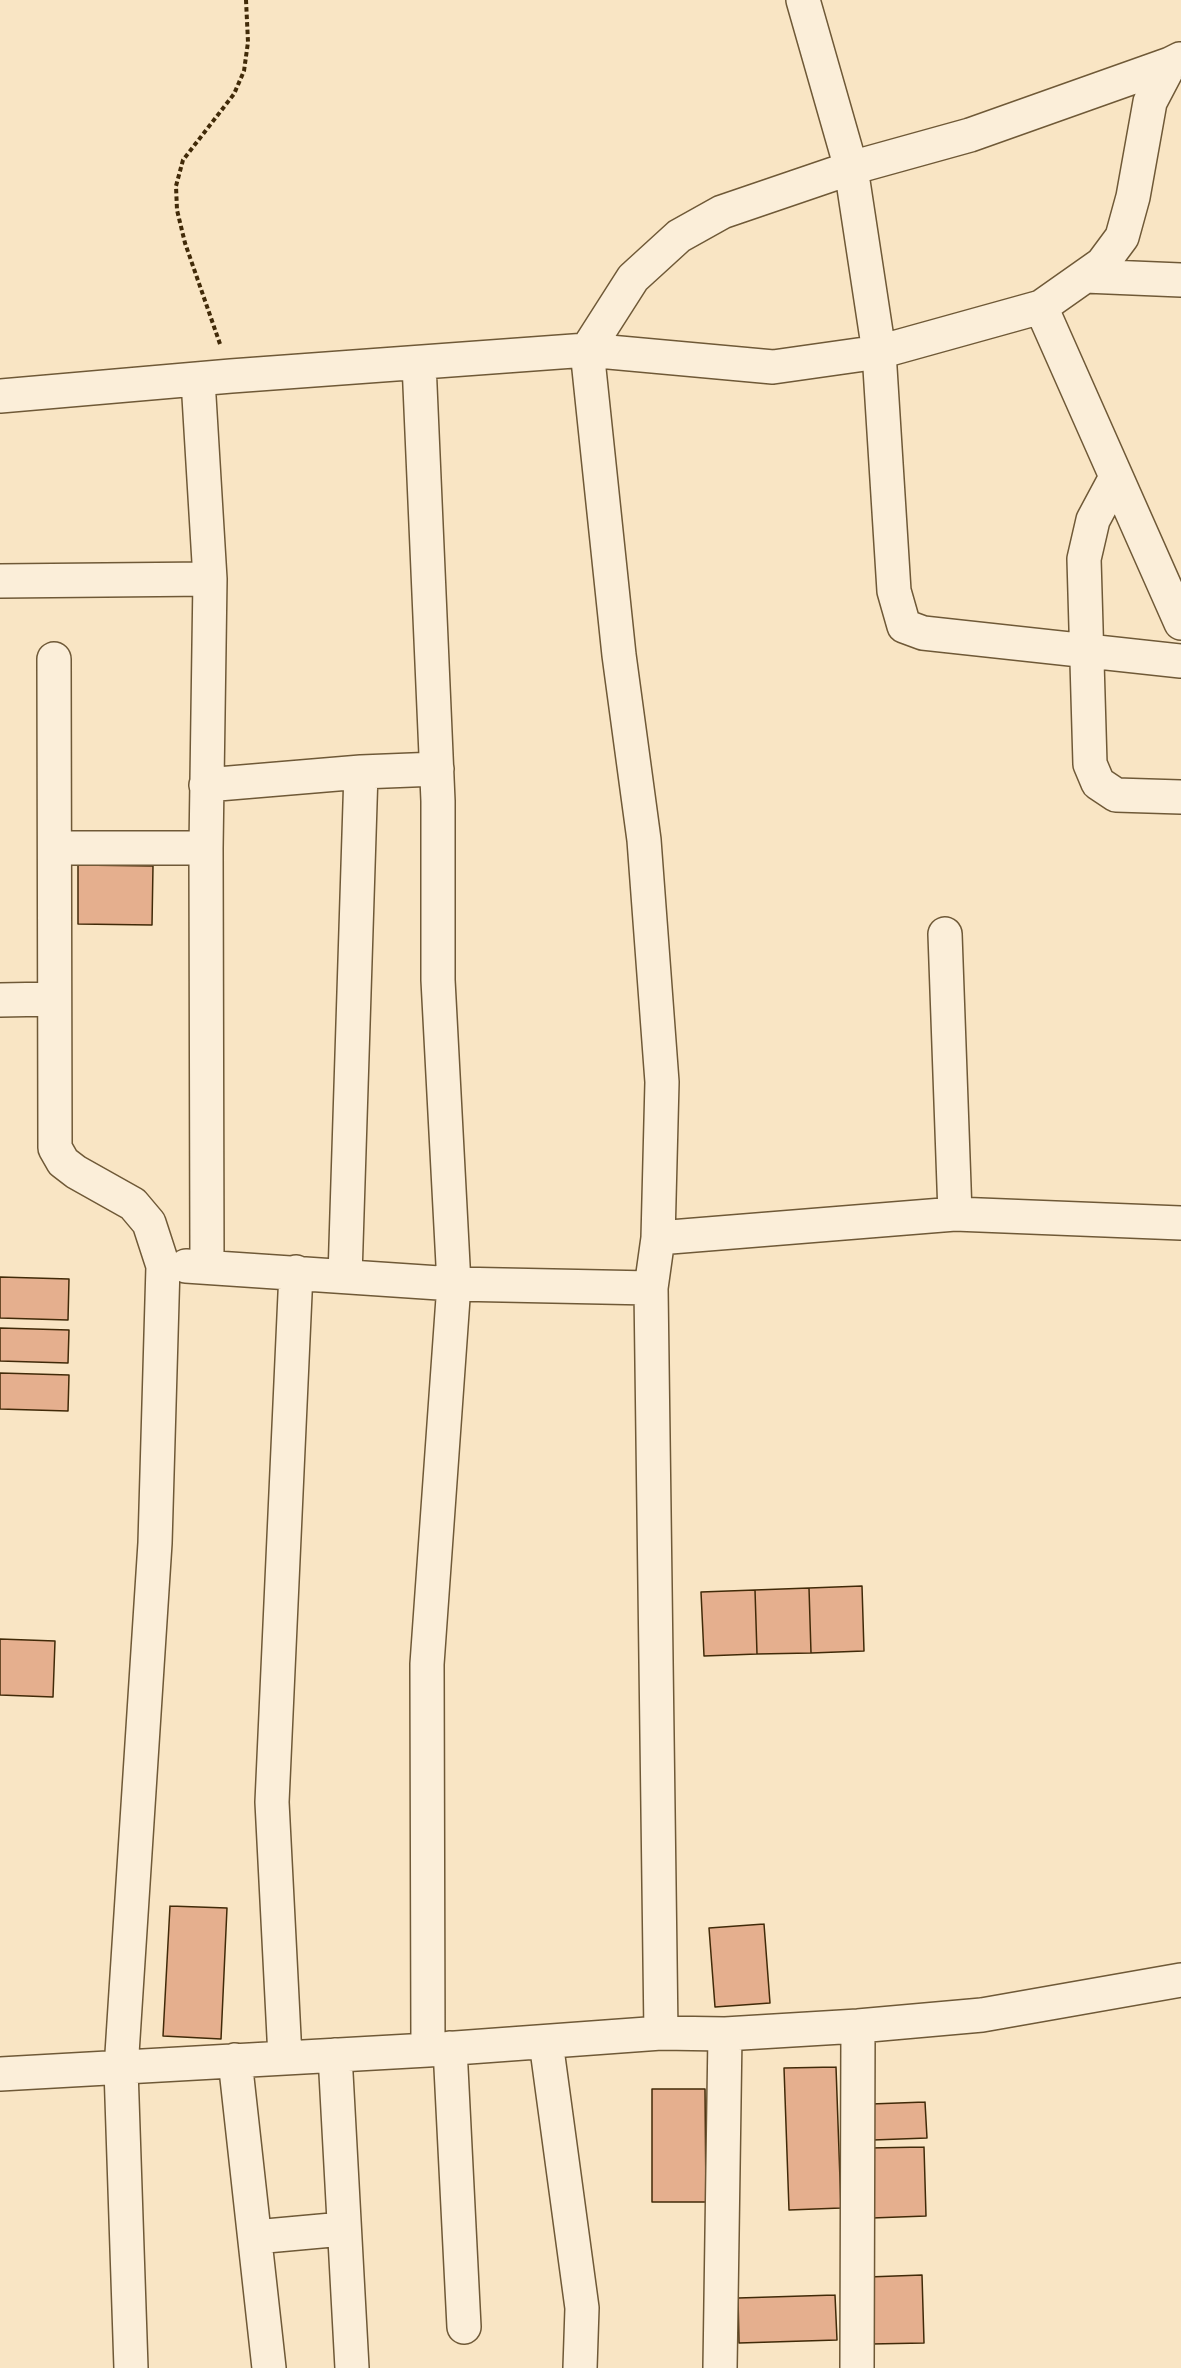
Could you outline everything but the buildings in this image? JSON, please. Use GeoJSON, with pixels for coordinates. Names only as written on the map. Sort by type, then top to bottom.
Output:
{"type":"FeatureCollection","features":[{"type":"Feature","properties":{"kind":"street"},"geometry":{"type":"LineString","coordinates":[[803,0],[851,168],[879,352],[894,591],[904,627],[923,633],[1181,661]]}},
{"type":"Feature","properties":{"kind":"street"},"geometry":{"type":"LineString","coordinates":[[661,2033],[651,1288],[658,1238],[662,1082],[644,852],[619,654],[587,350],[633,278],[679,236],[722,212],[851,168],[970,135],[1175,61]]}},
{"type":"Feature","properties":{"kind":"street"},"geometry":{"type":"LineString","coordinates":[[0,396],[231,376],[587,350],[773,367],[879,352],[1041,307],[1102,264],[1122,237],[1133,197],[1150,102],[1175,61]]}},
{"type":"Feature","properties":{"kind":"street"},"geometry":{"type":"LineString","coordinates":[[1085,276],[1181,280]]}},
{"type":"Feature","properties":{"kind":"street"},"geometry":{"type":"LineString","coordinates":[[1041,307],[1181,623]]}},
{"type":"Feature","properties":{"kind":"street"},"geometry":{"type":"LineString","coordinates":[[419,363],[437,769],[438,980],[454,1284],[427,1664],[439,2049],[464,2327]]}},
{"type":"Feature","properties":{"kind":"street"},"geometry":{"type":"LineString","coordinates":[[198,380],[210,579],[206,785],[207,1267]]}},
{"type":"Feature","properties":{"kind":"street"},"geometry":{"type":"LineString","coordinates":[[1116,477],[1093,520],[1084,559],[1090,764],[1098,783],[1116,795],[1181,797]]}},
{"type":"Feature","properties":{"kind":"street"},"geometry":{"type":"LineString","coordinates":[[0,581],[210,579]]}},
{"type":"Feature","properties":{"kind":"street"},"geometry":{"type":"LineString","coordinates":[[54,659],[55,1148],[63,1162],[76,1172],[133,1204],[149,1223],[163,1266],[155,1543],[120,2069],[131,2368]]}},
{"type":"Feature","properties":{"kind":"street"},"geometry":{"type":"LineString","coordinates":[[206,785],[361,772],[437,769]]}},
{"type":"Feature","properties":{"kind":"street"},"geometry":{"type":"LineString","coordinates":[[345,1276],[361,772]]}},
{"type":"Feature","properties":{"kind":"street"},"geometry":{"type":"LineString","coordinates":[[56,848],[206,848]]}},
{"type":"Feature","properties":{"kind":"street"},"geometry":{"type":"LineString","coordinates":[[945,934],[955,1214]]}},
{"type":"Feature","properties":{"kind":"street"},"geometry":{"type":"LineString","coordinates":[[0,1000],[53,999]]}},
{"type":"Feature","properties":{"kind":"street"},"geometry":{"type":"LineString","coordinates":[[658,1238],[955,1214],[1181,1223]]}},
{"type":"Feature","properties":{"kind":"street"},"geometry":{"type":"LineString","coordinates":[[163,1266],[296,1272],[454,1284],[651,1288]]}},
{"type":"Feature","properties":{"kind":"street"},"geometry":{"type":"LineString","coordinates":[[285,2057],[272,1802],[296,1272]]}},
{"type":"Feature","properties":{"kind":"street"},"geometry":{"type":"LineString","coordinates":[[0,2074],[120,2069],[661,2033],[725,2034],[858,2026],[982,2015],[1181,1980]]}},
{"type":"Feature","properties":{"kind":"street"},"geometry":{"type":"LineString","coordinates":[[857,2368],[858,2026]]}},
{"type":"Feature","properties":{"kind":"street"},"geometry":{"type":"LineString","coordinates":[[720,2368],[725,2034]]}},
{"type":"Feature","properties":{"kind":"street"},"geometry":{"type":"LineString","coordinates":[[546,2042],[582,2308],[580,2368]]}},
{"type":"Feature","properties":{"kind":"street"},"geometry":{"type":"LineString","coordinates":[[335,2055],[352,2368]]}},
{"type":"Feature","properties":{"kind":"street"},"geometry":{"type":"LineString","coordinates":[[235,2060],[269,2368]]}},
{"type":"Feature","properties":{"kind":"street"},"geometry":{"type":"LineString","coordinates":[[255,2237],[343,2229]]}},
{"type":"Feature","properties":{"kind":"path"},"geometry":{"type":"LineString","coordinates":[[231,376],[185,243],[177,210],[176,186],[183,160],[234,94],[244,71],[248,42],[246,0]]}}]}
